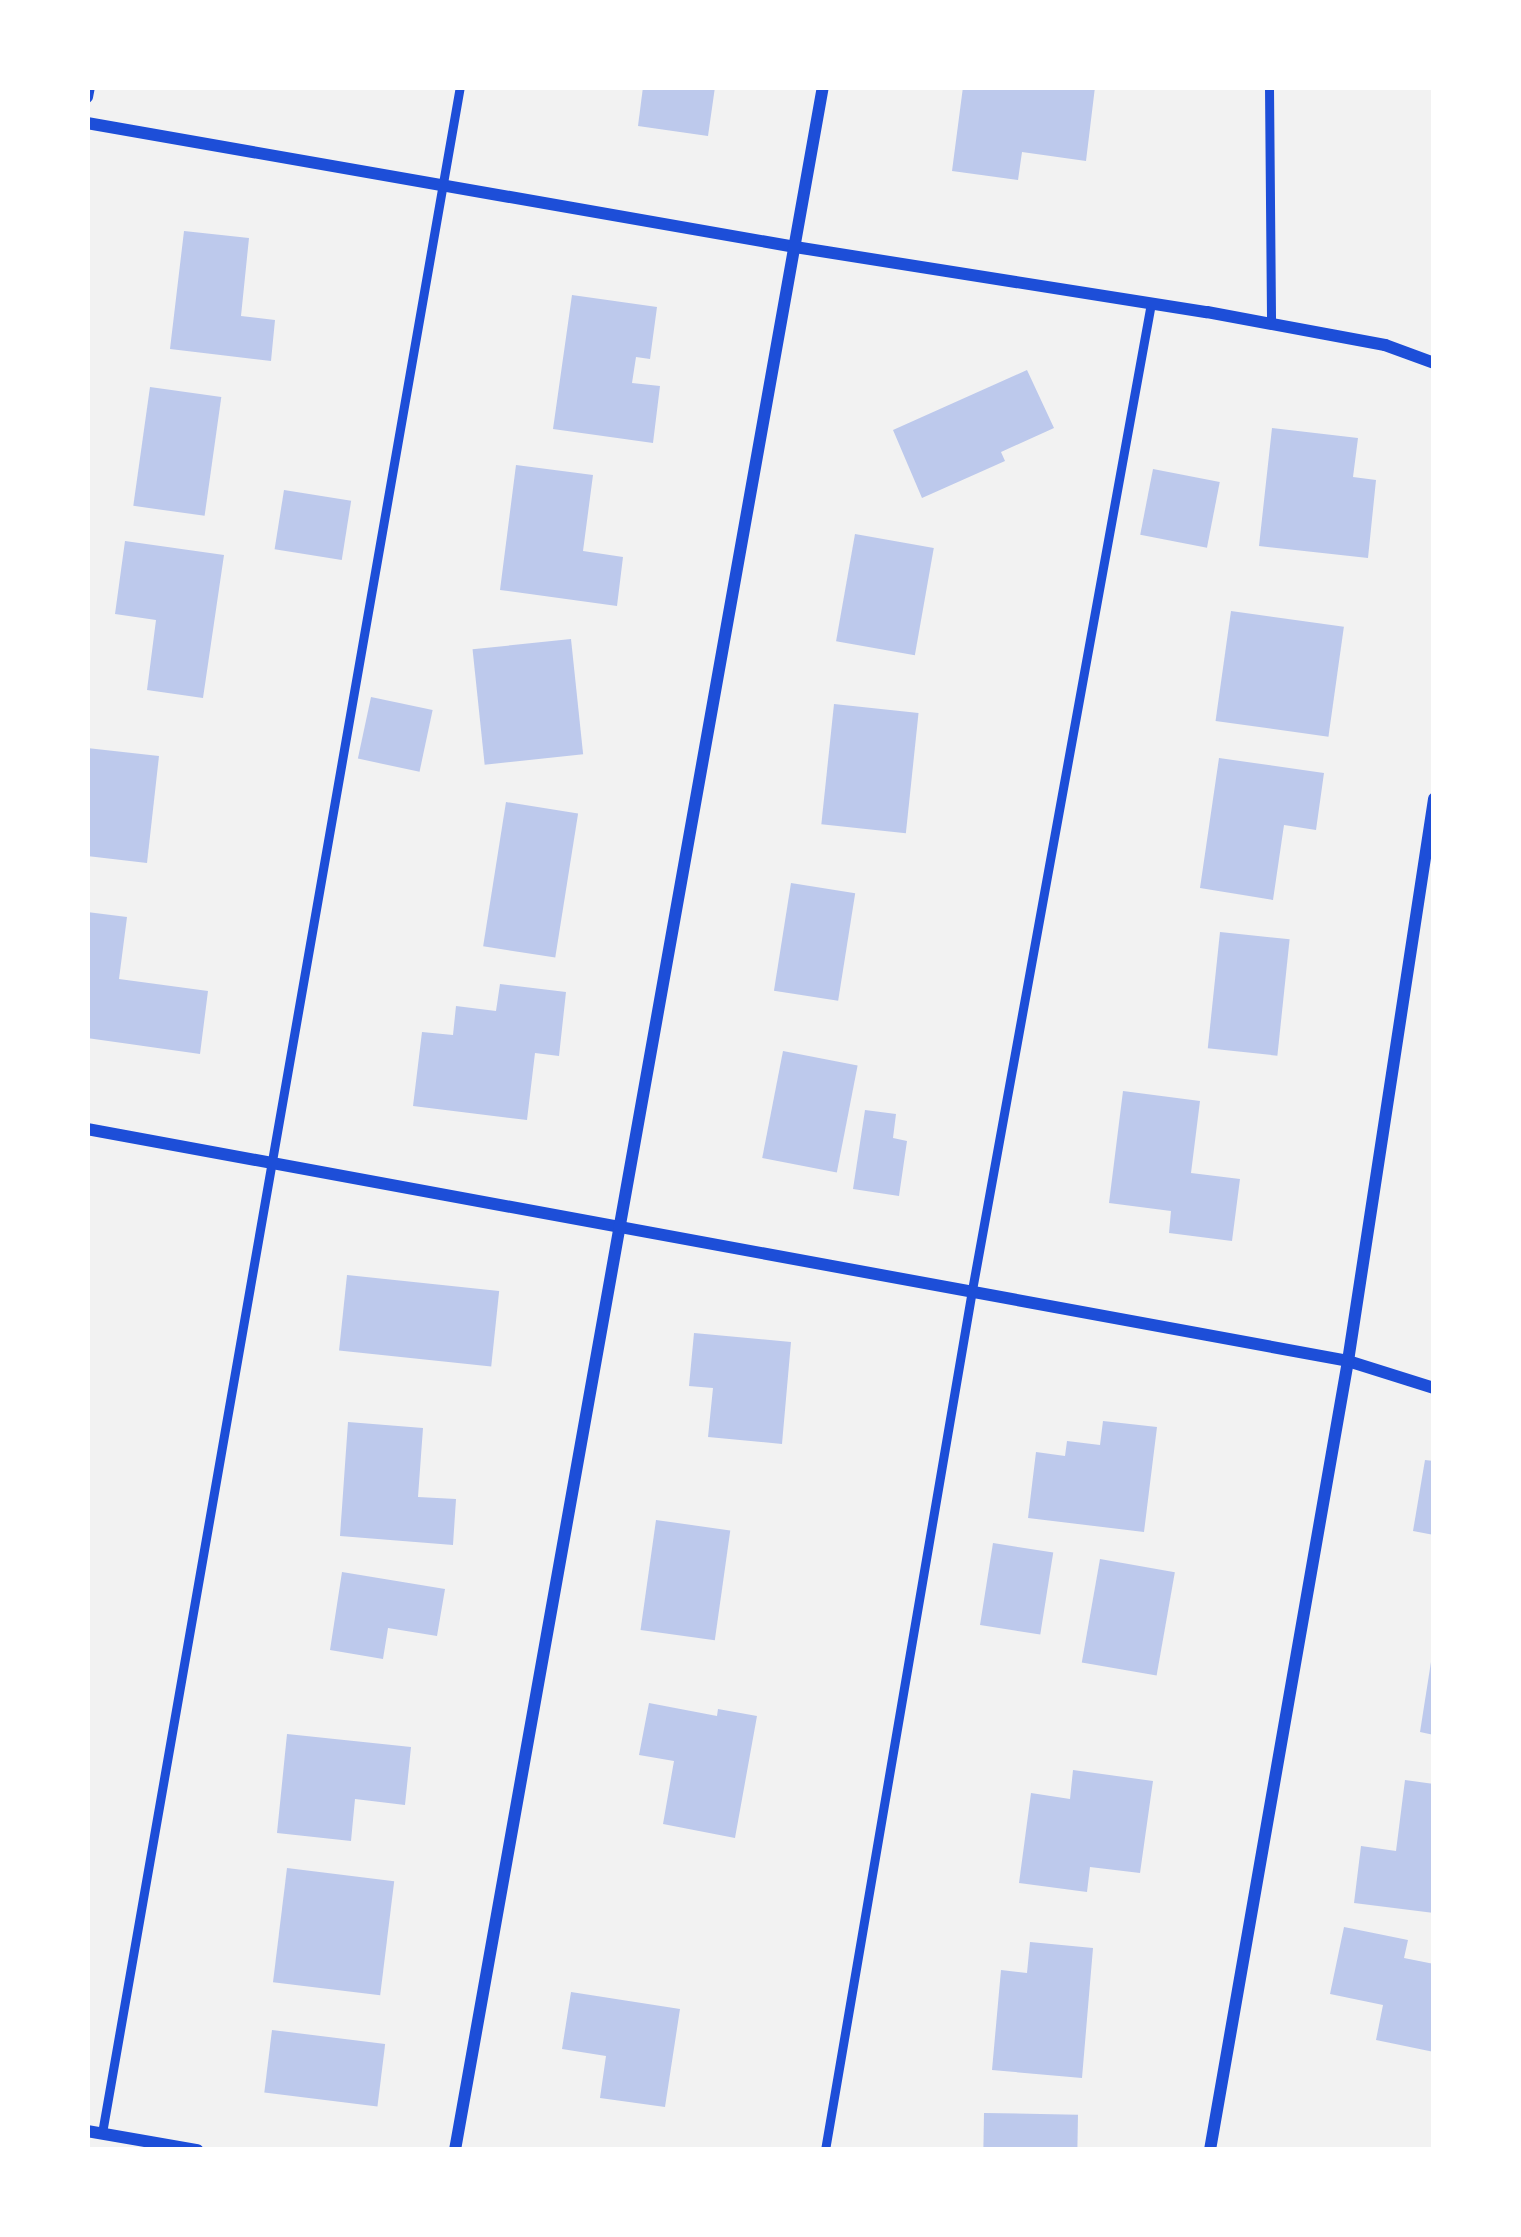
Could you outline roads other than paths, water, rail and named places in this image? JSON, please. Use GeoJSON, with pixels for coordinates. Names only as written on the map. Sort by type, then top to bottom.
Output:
{"type":"FeatureCollection","features":[{"type":"Feature","properties":{"kind":"street"},"geometry":{"type":"LineString","coordinates":[[87,97],[89,87]]}},
{"type":"Feature","properties":{"kind":"street"},"geometry":{"type":"LineString","coordinates":[[454,2150],[823,87]]}},
{"type":"Feature","properties":{"kind":"street"},"geometry":{"type":"LineString","coordinates":[[87,123],[795,247],[1271,324],[1385,345],[1434,363]]}},
{"type":"Feature","properties":{"kind":"street"},"geometry":{"type":"LineString","coordinates":[[1210,2150],[1348,1361],[1434,799]]}},
{"type":"Feature","properties":{"kind":"street"},"geometry":{"type":"LineString","coordinates":[[87,1129],[1348,1361],[1434,1388]]}},
{"type":"Feature","properties":{"kind":"street"},"geometry":{"type":"LineString","coordinates":[[87,2131],[197,2150]]}},
{"type":"Feature","properties":{"kind":"lane"},"geometry":{"type":"LineString","coordinates":[[102,2133],[268,1161],[460,87]]}},
{"type":"Feature","properties":{"kind":"lane"},"geometry":{"type":"LineString","coordinates":[[1269,87],[1271,324]]}},
{"type":"Feature","properties":{"kind":"lane"},"geometry":{"type":"LineString","coordinates":[[824,2150],[972,1290],[1151,303]]}}]}
